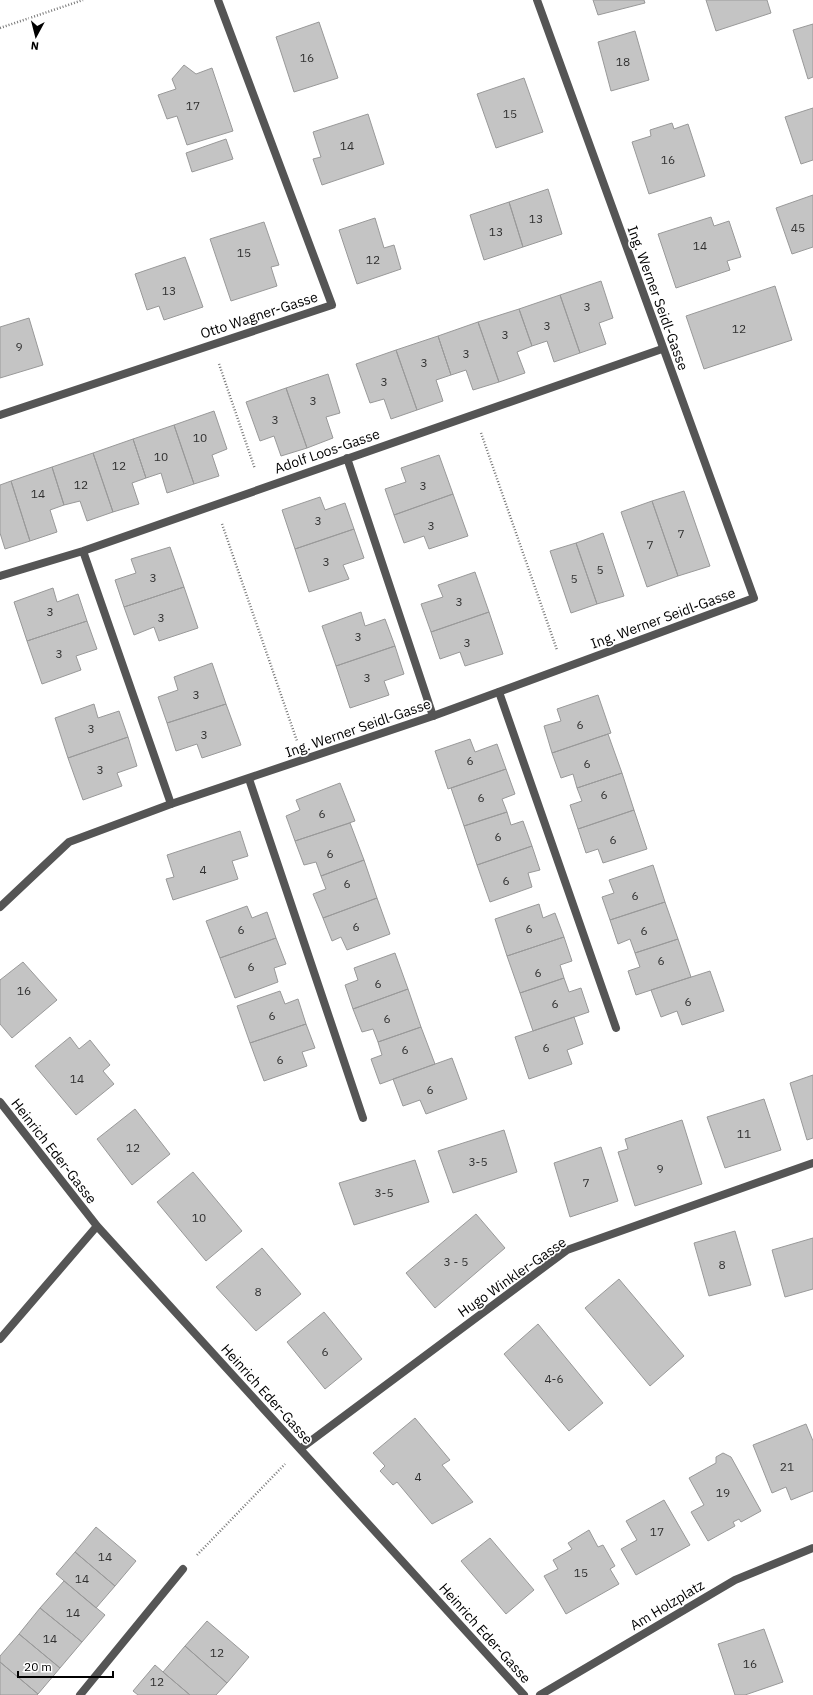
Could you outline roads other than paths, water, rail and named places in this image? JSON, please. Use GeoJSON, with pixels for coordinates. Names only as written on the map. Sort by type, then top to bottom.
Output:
{"type":"FeatureCollection","features":[{"type":"Feature","properties":{"kind":"street","name":"Otto Wagner-Gasse"},"geometry":{"type":"LineString","coordinates":[[0,415],[332,305],[218,0]]}},
{"type":"Feature","properties":{"kind":"street","name":"Ing. Werner Seidl-Gasse"},"geometry":{"type":"LineString","coordinates":[[0,907],[69,842],[171,804],[433,716],[754,598],[662,348],[537,0]]}},
{"type":"Feature","properties":{"kind":"street","name":"Adolf Loos-Gasse"},"geometry":{"type":"LineString","coordinates":[[0,576],[83,551],[662,348]]}},
{"type":"Feature","properties":{"kind":"street"},"geometry":{"type":"LineString","coordinates":[[347,458],[433,716]]}},
{"type":"Feature","properties":{"kind":"street"},"geometry":{"type":"LineString","coordinates":[[83,551],[171,804]]}},
{"type":"Feature","properties":{"kind":"street"},"geometry":{"type":"LineString","coordinates":[[498,692],[616,1028]]}},
{"type":"Feature","properties":{"kind":"street"},"geometry":{"type":"LineString","coordinates":[[249,779],[363,1118]]}},
{"type":"Feature","properties":{"kind":"street","name":"Heinrich Eder-Gasse"},"geometry":{"type":"LineString","coordinates":[[0,1102],[97,1226],[524,1695]]}},
{"type":"Feature","properties":{"kind":"street","name":"Hugo Winkler-Gasse"},"geometry":{"type":"LineString","coordinates":[[300,1449],[568,1250],[813,1163]]}},
{"type":"Feature","properties":{"kind":"street"},"geometry":{"type":"LineString","coordinates":[[0,1339],[97,1226]]}},
{"type":"Feature","properties":{"kind":"street","name":"Am Holzplatz"},"geometry":{"type":"LineString","coordinates":[[540,1695],[735,1580],[813,1548]]}},
{"type":"Feature","properties":{"kind":"street"},"geometry":{"type":"LineString","coordinates":[[80,1695],[183,1569]]}}]}
